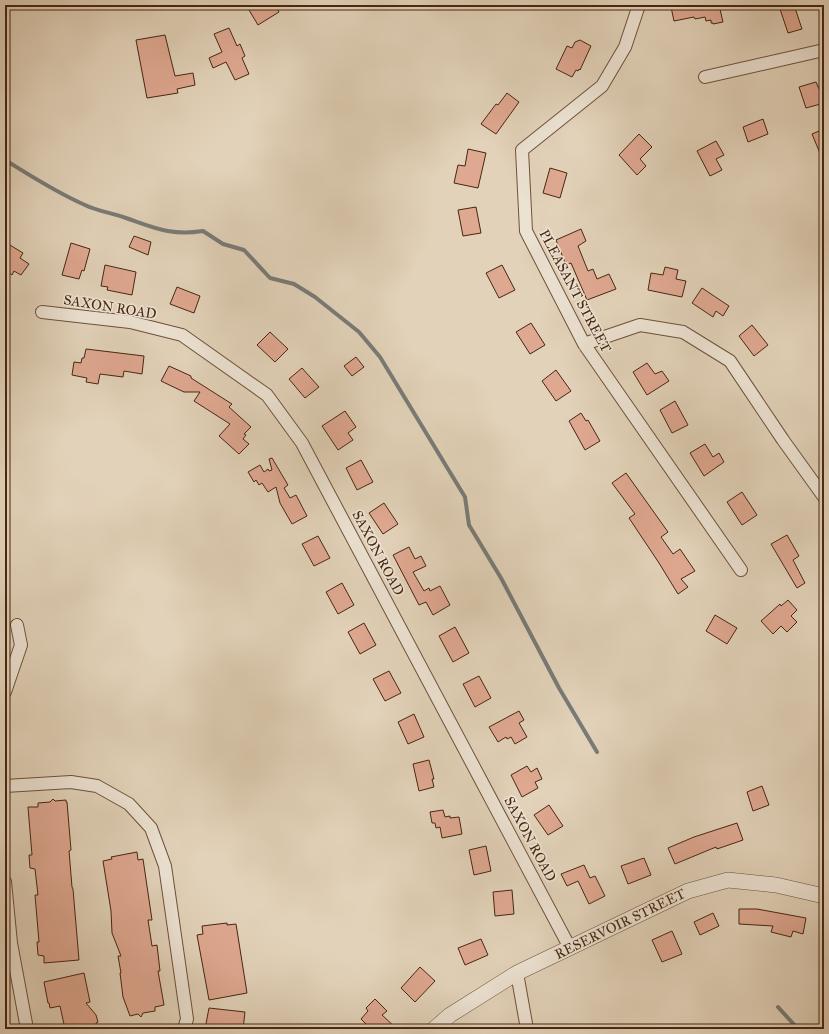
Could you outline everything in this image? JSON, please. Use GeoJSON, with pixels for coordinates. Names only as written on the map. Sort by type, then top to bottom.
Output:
{"type":"FeatureCollection","features":[{"type":"Feature","properties":{"kind":"street","name":"PLEASANT STREET"},"geometry":{"type":"LineString","coordinates":[[639,5],[625,47],[602,86],[522,150],[526,231],[584,344],[741,570]]}},
{"type":"Feature","properties":{"kind":"street"},"geometry":{"type":"LineString","coordinates":[[705,77],[824,50]]}},
{"type":"Feature","properties":{"kind":"street","name":"SAXON ROAD"},"geometry":{"type":"LineString","coordinates":[[42,312],[130,322],[182,335],[267,395],[302,443],[570,948]]}},
{"type":"Feature","properties":{"kind":"street"},"geometry":{"type":"LineString","coordinates":[[584,344],[640,324],[683,332],[730,361],[783,440],[824,497]]}},
{"type":"Feature","properties":{"kind":"street"},"geometry":{"type":"LineString","coordinates":[[5,692],[21,645],[17,625]]}},
{"type":"Feature","properties":{"kind":"street"},"geometry":{"type":"LineString","coordinates":[[5,786],[71,782],[97,786],[129,804],[151,828],[165,866],[187,1018],[184,1029]]}},
{"type":"Feature","properties":{"kind":"street","name":"RESERVOIR STREET"},"geometry":{"type":"LineString","coordinates":[[434,1029],[450,1015],[517,973],[688,891],[728,880],[776,885],[824,896]]}},
{"type":"Feature","properties":{"kind":"street"},"geometry":{"type":"LineString","coordinates":[[5,882],[10,943],[27,1029]]}},
{"type":"Feature","properties":{"kind":"street"},"geometry":{"type":"LineString","coordinates":[[517,973],[527,1029]]}},
{"type":"Feature","properties":{"kind":"building"},"geometry":{"type":"Polygon","coordinates":[[[246,5],[275,5],[279,12],[258,25],[246,5]]]}},
{"type":"Feature","properties":{"kind":"building"},"geometry":{"type":"Polygon","coordinates":[[[681,5],[719,5],[723,22],[713,24],[711,23],[711,20],[706,21],[705,17],[695,19],[694,17],[674,21],[671,7],[681,5]]]}},
{"type":"Feature","properties":{"kind":"building"},"geometry":{"type":"Polygon","coordinates":[[[794,5],[802,29],[788,33],[780,9],[794,5]]]}},
{"type":"Feature","properties":{"kind":"building"},"geometry":{"type":"Polygon","coordinates":[[[229,28],[237,46],[240,44],[245,56],[242,58],[249,74],[235,80],[226,62],[213,68],[209,58],[222,52],[214,34],[229,28]]]}},
{"type":"Feature","properties":{"kind":"building"},"geometry":{"type":"Polygon","coordinates":[[[165,35],[175,76],[193,73],[195,85],[177,89],[178,93],[147,98],[136,40],[165,35]]]}},
{"type":"Feature","properties":{"kind":"building"},"geometry":{"type":"Polygon","coordinates":[[[580,40],[591,46],[580,70],[576,70],[572,77],[556,69],[567,46],[572,48],[575,42],[580,40]]]}},
{"type":"Feature","properties":{"kind":"building"},"geometry":{"type":"Polygon","coordinates":[[[816,82],[819,89],[821,88],[824,96],[824,103],[806,108],[799,87],[816,82]]]}},
{"type":"Feature","properties":{"kind":"building"},"geometry":{"type":"Polygon","coordinates":[[[507,93],[519,102],[496,134],[481,124],[496,104],[498,105],[507,93]]]}},
{"type":"Feature","properties":{"kind":"building"},"geometry":{"type":"Polygon","coordinates":[[[763,119],[768,134],[748,142],[743,127],[763,119]]]}},
{"type":"Feature","properties":{"kind":"building"},"geometry":{"type":"Polygon","coordinates":[[[824,129],[824,163],[812,134],[824,129]]]}},
{"type":"Feature","properties":{"kind":"building"},"geometry":{"type":"Polygon","coordinates":[[[639,134],[652,147],[640,159],[646,166],[637,175],[619,155],[639,134]]]}},
{"type":"Feature","properties":{"kind":"building"},"geometry":{"type":"Polygon","coordinates":[[[716,141],[724,155],[716,159],[722,170],[710,176],[697,151],[716,141]]]}},
{"type":"Feature","properties":{"kind":"building"},"geometry":{"type":"Polygon","coordinates":[[[468,149],[486,153],[478,188],[454,183],[458,165],[465,166],[468,149]]]}},
{"type":"Feature","properties":{"kind":"building"},"geometry":{"type":"Polygon","coordinates":[[[550,168],[567,173],[560,198],[543,193],[550,168]]]}},
{"type":"Feature","properties":{"kind":"building"},"geometry":{"type":"Polygon","coordinates":[[[476,207],[481,233],[463,236],[458,210],[476,207]]]}},
{"type":"Feature","properties":{"kind":"building"},"geometry":{"type":"Polygon","coordinates":[[[581,229],[586,241],[578,246],[588,271],[593,269],[597,279],[609,274],[616,289],[587,300],[571,263],[566,265],[556,240],[581,229]]]}},
{"type":"Feature","properties":{"kind":"building"},"geometry":{"type":"Polygon","coordinates":[[[134,236],[151,242],[148,255],[129,247],[134,236]]]}},
{"type":"Feature","properties":{"kind":"building"},"geometry":{"type":"Polygon","coordinates":[[[5,242],[23,253],[20,258],[29,264],[21,275],[14,271],[12,275],[5,270],[5,242]]]}},
{"type":"Feature","properties":{"kind":"building"},"geometry":{"type":"Polygon","coordinates":[[[71,243],[90,249],[84,271],[82,270],[79,279],[62,275],[71,243]]]}},
{"type":"Feature","properties":{"kind":"building"},"geometry":{"type":"Polygon","coordinates":[[[105,265],[136,272],[132,295],[107,290],[108,287],[101,286],[105,265]]]}},
{"type":"Feature","properties":{"kind":"building"},"geometry":{"type":"Polygon","coordinates":[[[502,265],[515,290],[499,298],[486,273],[502,265]]]}},
{"type":"Feature","properties":{"kind":"building"},"geometry":{"type":"Polygon","coordinates":[[[665,267],[678,270],[676,279],[686,281],[682,297],[648,290],[651,273],[663,275],[665,267]]]}},
{"type":"Feature","properties":{"kind":"building"},"geometry":{"type":"Polygon","coordinates":[[[177,287],[200,296],[194,313],[170,304],[177,287]]]}},
{"type":"Feature","properties":{"kind":"building"},"geometry":{"type":"Polygon","coordinates":[[[702,288],[729,306],[723,316],[716,311],[713,317],[692,303],[702,288]]]}},
{"type":"Feature","properties":{"kind":"building"},"geometry":{"type":"Polygon","coordinates":[[[531,323],[545,345],[530,354],[516,332],[531,323]]]}},
{"type":"Feature","properties":{"kind":"building"},"geometry":{"type":"Polygon","coordinates":[[[752,325],[768,345],[754,356],[739,336],[752,325]]]}},
{"type":"Feature","properties":{"kind":"building"},"geometry":{"type":"Polygon","coordinates":[[[270,332],[288,349],[275,362],[257,345],[270,332]]]}},
{"type":"Feature","properties":{"kind":"building"},"geometry":{"type":"Polygon","coordinates":[[[86,349],[144,356],[142,374],[124,371],[123,377],[100,374],[98,384],[86,382],[87,378],[72,375],[74,362],[81,363],[86,349]]]}},
{"type":"Feature","properties":{"kind":"building"},"geometry":{"type":"Polygon","coordinates":[[[356,357],[364,367],[352,376],[344,366],[356,357]]]}},
{"type":"Feature","properties":{"kind":"building"},"geometry":{"type":"Polygon","coordinates":[[[647,363],[655,374],[662,371],[669,381],[647,395],[633,372],[647,363]]]}},
{"type":"Feature","properties":{"kind":"building"},"geometry":{"type":"Polygon","coordinates":[[[169,366],[191,376],[191,378],[232,404],[229,407],[251,427],[244,434],[246,435],[243,439],[249,444],[239,454],[219,436],[230,424],[194,401],[200,392],[184,392],[161,381],[169,366]]]}},
{"type":"Feature","properties":{"kind":"building"},"geometry":{"type":"Polygon","coordinates":[[[302,368],[319,387],[305,398],[289,379],[302,368]]]}},
{"type":"Feature","properties":{"kind":"building"},"geometry":{"type":"Polygon","coordinates":[[[556,370],[571,391],[556,401],[542,381],[556,370]]]}},
{"type":"Feature","properties":{"kind":"building"},"geometry":{"type":"Polygon","coordinates":[[[675,401],[688,425],[672,433],[660,410],[675,401]]]}},
{"type":"Feature","properties":{"kind":"building"},"geometry":{"type":"Polygon","coordinates":[[[345,411],[356,427],[348,433],[353,440],[338,450],[322,426],[345,411]]]}},
{"type":"Feature","properties":{"kind":"building"},"geometry":{"type":"Polygon","coordinates":[[[581,413],[586,421],[588,420],[600,441],[585,450],[569,421],[581,413]]]}},
{"type":"Feature","properties":{"kind":"building"},"geometry":{"type":"Polygon","coordinates":[[[705,444],[713,457],[719,453],[724,462],[704,476],[690,453],[705,444]]]}},
{"type":"Feature","properties":{"kind":"building"},"geometry":{"type":"Polygon","coordinates":[[[272,458],[288,485],[284,488],[290,498],[296,495],[307,516],[292,524],[280,503],[276,487],[268,492],[262,483],[259,485],[256,480],[254,482],[248,472],[260,465],[264,472],[268,469],[269,471],[272,470],[269,459],[272,458]]]}},
{"type":"Feature","properties":{"kind":"building"},"geometry":{"type":"Polygon","coordinates":[[[361,460],[373,482],[357,490],[346,468],[361,460]]]}},
{"type":"Feature","properties":{"kind":"building"},"geometry":{"type":"Polygon","coordinates":[[[626,473],[668,532],[661,537],[673,554],[680,549],[695,571],[681,579],[688,587],[678,594],[629,518],[635,514],[612,483],[626,473]]]}},
{"type":"Feature","properties":{"kind":"building"},"geometry":{"type":"Polygon","coordinates":[[[742,492],[757,515],[742,525],[727,502],[742,492]]]}},
{"type":"Feature","properties":{"kind":"building"},"geometry":{"type":"Polygon","coordinates":[[[384,503],[398,524],[383,534],[369,513],[384,503]]]}},
{"type":"Feature","properties":{"kind":"building"},"geometry":{"type":"Polygon","coordinates":[[[787,535],[799,556],[793,560],[805,583],[797,588],[771,544],[787,535]]]}},
{"type":"Feature","properties":{"kind":"building"},"geometry":{"type":"Polygon","coordinates":[[[318,536],[330,558],[314,566],[302,544],[318,536]]]}},
{"type":"Feature","properties":{"kind":"building"},"geometry":{"type":"Polygon","coordinates":[[[409,547],[415,559],[421,556],[426,566],[413,572],[424,591],[429,588],[430,591],[440,586],[450,605],[433,615],[426,602],[419,605],[393,555],[409,547]]]}},
{"type":"Feature","properties":{"kind":"building"},"geometry":{"type":"Polygon","coordinates":[[[342,583],[354,605],[338,614],[326,592],[342,583]]]}},
{"type":"Feature","properties":{"kind":"building"},"geometry":{"type":"Polygon","coordinates":[[[788,600],[797,610],[791,616],[797,622],[787,632],[781,626],[773,634],[761,621],[780,604],[781,606],[788,600]]]}},
{"type":"Feature","properties":{"kind":"building"},"geometry":{"type":"Polygon","coordinates":[[[715,615],[737,628],[727,644],[706,631],[715,615]]]}},
{"type":"Feature","properties":{"kind":"building"},"geometry":{"type":"Polygon","coordinates":[[[364,623],[376,645],[360,654],[348,632],[364,623]]]}},
{"type":"Feature","properties":{"kind":"building"},"geometry":{"type":"Polygon","coordinates":[[[455,627],[469,653],[453,662],[439,636],[455,627]]]}},
{"type":"Feature","properties":{"kind":"building"},"geometry":{"type":"Polygon","coordinates":[[[389,671],[401,693],[385,701],[373,679],[389,671]]]}},
{"type":"Feature","properties":{"kind":"building"},"geometry":{"type":"Polygon","coordinates":[[[479,676],[491,698],[475,707],[463,684],[479,676]]]}},
{"type":"Feature","properties":{"kind":"building"},"geometry":{"type":"Polygon","coordinates":[[[519,711],[524,720],[519,723],[527,737],[515,744],[511,737],[507,739],[506,737],[498,742],[489,727],[519,711]]]}},
{"type":"Feature","properties":{"kind":"building"},"geometry":{"type":"Polygon","coordinates":[[[414,714],[424,737],[408,744],[398,722],[414,714]]]}},
{"type":"Feature","properties":{"kind":"building"},"geometry":{"type":"Polygon","coordinates":[[[429,760],[434,779],[432,779],[434,787],[419,791],[413,764],[429,760]]]}},
{"type":"Feature","properties":{"kind":"building"},"geometry":{"type":"Polygon","coordinates":[[[527,766],[531,772],[537,768],[542,779],[535,782],[538,788],[522,797],[511,775],[527,766]]]}},
{"type":"Feature","properties":{"kind":"building"},"geometry":{"type":"Polygon","coordinates":[[[762,786],[769,805],[753,811],[747,792],[762,786]]]}},
{"type":"Feature","properties":{"kind":"building"},"geometry":{"type":"Polygon","coordinates":[[[53,799],[55,801],[66,800],[67,802],[71,850],[69,851],[79,960],[44,963],[44,956],[38,955],[37,942],[39,942],[35,895],[38,895],[35,869],[30,868],[29,855],[32,855],[28,807],[38,807],[38,803],[50,802],[53,799]]]}},
{"type":"Feature","properties":{"kind":"building"},"geometry":{"type":"Polygon","coordinates":[[[549,805],[563,826],[548,835],[534,815],[549,805]]]}},
{"type":"Feature","properties":{"kind":"building"},"geometry":{"type":"Polygon","coordinates":[[[443,810],[445,817],[459,817],[462,834],[442,838],[440,827],[436,828],[435,823],[432,823],[430,812],[443,810]]]}},
{"type":"Feature","properties":{"kind":"building"},"geometry":{"type":"Polygon","coordinates":[[[737,823],[743,840],[717,849],[716,847],[675,864],[668,848],[694,837],[737,823]]]}},
{"type":"Feature","properties":{"kind":"building"},"geometry":{"type":"Polygon","coordinates":[[[486,846],[491,871],[474,875],[469,850],[486,846]]]}},
{"type":"Feature","properties":{"kind":"building"},"geometry":{"type":"Polygon","coordinates":[[[137,852],[138,860],[143,859],[152,920],[148,920],[152,946],[157,945],[160,971],[158,971],[164,1005],[155,1007],[155,1011],[143,1013],[141,1017],[138,1014],[130,1016],[123,997],[118,956],[121,956],[112,933],[111,911],[103,861],[112,859],[111,857],[137,852]]]}},
{"type":"Feature","properties":{"kind":"building"},"geometry":{"type":"Polygon","coordinates":[[[644,858],[651,875],[628,884],[621,866],[644,858]]]}},
{"type":"Feature","properties":{"kind":"building"},"geometry":{"type":"Polygon","coordinates":[[[584,865],[590,878],[595,876],[605,896],[589,904],[578,881],[567,886],[561,874],[584,865]]]}},
{"type":"Feature","properties":{"kind":"building"},"geometry":{"type":"Polygon","coordinates":[[[512,890],[514,914],[495,916],[493,892],[512,890]]]}},
{"type":"Feature","properties":{"kind":"building"},"geometry":{"type":"Polygon","coordinates":[[[739,909],[757,909],[806,918],[803,934],[793,931],[791,937],[771,932],[773,926],[739,924],[739,909]]]}},
{"type":"Feature","properties":{"kind":"building"},"geometry":{"type":"Polygon","coordinates":[[[713,913],[719,926],[700,935],[694,922],[713,913]]]}},
{"type":"Feature","properties":{"kind":"building"},"geometry":{"type":"Polygon","coordinates":[[[227,923],[227,925],[236,924],[247,993],[209,1000],[197,935],[203,934],[202,926],[227,923]]]}},
{"type":"Feature","properties":{"kind":"building"},"geometry":{"type":"Polygon","coordinates":[[[672,931],[682,954],[662,962],[652,940],[672,931]]]}},
{"type":"Feature","properties":{"kind":"building"},"geometry":{"type":"Polygon","coordinates":[[[481,939],[488,955],[465,965],[458,948],[481,939]]]}},
{"type":"Feature","properties":{"kind":"building"},"geometry":{"type":"Polygon","coordinates":[[[420,967],[435,981],[415,1002],[401,988],[420,967]]]}},
{"type":"Feature","properties":{"kind":"building"},"geometry":{"type":"Polygon","coordinates":[[[84,973],[90,1002],[86,1003],[96,1015],[98,1029],[65,1029],[60,1006],[50,1008],[44,982],[84,973]]]}},
{"type":"Feature","properties":{"kind":"building"},"geometry":{"type":"Polygon","coordinates":[[[375,999],[387,1011],[382,1015],[397,1029],[371,1029],[361,1019],[368,1011],[366,1008],[375,999]]]}},
{"type":"Feature","properties":{"kind":"building"},"geometry":{"type":"Polygon","coordinates":[[[209,1008],[245,1012],[243,1029],[205,1029],[209,1008]]]}},
{"type":"Feature","properties":{"kind":"waterway"},"geometry":{"type":"LineString","coordinates":[[5,160],[54,190],[90,207],[172,232],[203,231],[223,244],[244,250],[270,278],[294,284],[315,297],[359,332],[380,357],[465,497],[469,525],[501,578],[559,688],[597,752]]}},
{"type":"Feature","properties":{"kind":"waterway"},"geometry":{"type":"LineString","coordinates":[[778,1007],[798,1029]]}}]}
